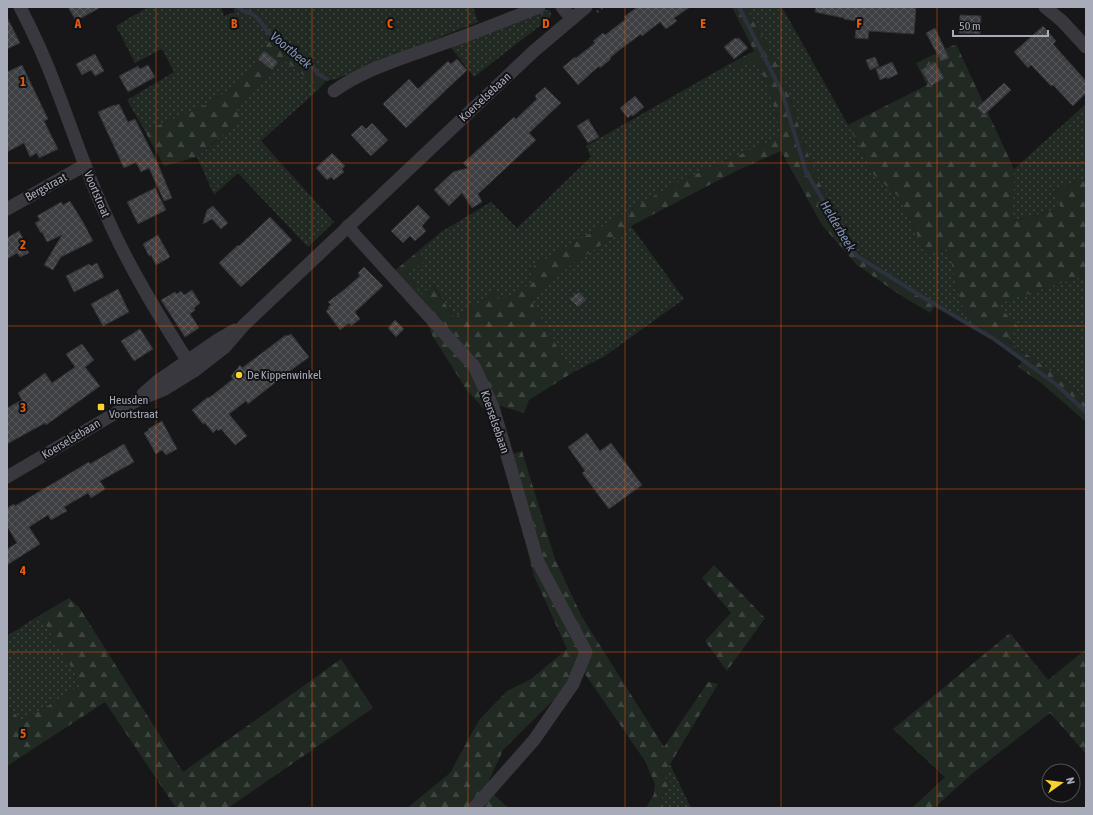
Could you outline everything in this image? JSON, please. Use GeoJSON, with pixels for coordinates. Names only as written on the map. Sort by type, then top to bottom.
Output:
{"type":"FeatureCollection","features":[{"type":"Feature","properties":{"kind":"street","name":"Voortstraat"},"geometry":{"type":"LineString","coordinates":[[20,7],[36,38],[55,84],[105,215],[134,272],[191,366]]}},
{"type":"Feature","properties":{"kind":"street"},"geometry":{"type":"LineString","coordinates":[[334,91],[344,83],[365,72],[539,7]]}},
{"type":"Feature","properties":{"kind":"street"},"geometry":{"type":"LineString","coordinates":[[562,7],[572,19]]}},
{"type":"Feature","properties":{"kind":"street","name":"Koerselsebaan"},"geometry":{"type":"LineString","coordinates":[[7,477],[136,401],[164,389],[191,366],[225,347],[244,325],[348,226],[534,51],[586,7]]}},
{"type":"Feature","properties":{"kind":"street"},"geometry":{"type":"LineString","coordinates":[[1046,7],[1062,21],[1086,47]]}},
{"type":"Feature","properties":{"kind":"street","name":"Bergstraat"},"geometry":{"type":"LineString","coordinates":[[7,209],[85,165]]}},
{"type":"Feature","properties":{"kind":"street","name":"Koerselsebaan"},"geometry":{"type":"LineString","coordinates":[[348,226],[474,366],[492,407],[538,562],[586,652],[573,684],[534,740],[474,808]]}},
{"type":"Feature","properties":{"kind":"green space"},"geometry":{"type":"Polygon","coordinates":[[[148,7],[221,7],[224,16],[235,12],[234,7],[473,7],[478,22],[336,79],[326,81],[270,40],[242,82],[202,107],[145,131],[127,100],[174,72],[162,49],[135,63],[116,26],[148,7]]]}},
{"type":"Feature","properties":{"kind":"green space"},"geometry":{"type":"Polygon","coordinates":[[[732,7],[746,7],[777,64],[794,108],[802,139],[820,184],[859,253],[936,305],[930,313],[897,293],[857,265],[822,225],[781,151],[736,171],[631,226],[573,263],[530,299],[572,373],[529,400],[524,413],[488,402],[491,417],[466,389],[432,335],[425,316],[393,272],[416,253],[424,262],[407,273],[421,295],[432,285],[455,318],[494,293],[500,301],[535,281],[529,269],[678,182],[782,136],[770,93],[762,73],[753,61],[738,70],[733,62],[754,51],[732,7]]]}},
{"type":"Feature","properties":{"kind":"green space"},"geometry":{"type":"Polygon","coordinates":[[[746,7],[782,7],[848,125],[873,174],[899,197],[926,254],[948,249],[961,304],[985,335],[914,291],[859,253],[820,184],[802,139],[794,108],[777,64],[746,7]]]}},
{"type":"Feature","properties":{"kind":"green space"},"geometry":{"type":"Polygon","coordinates":[[[543,10],[550,10],[550,18],[474,77],[449,45],[543,10]]]}},
{"type":"Feature","properties":{"kind":"green space"},"geometry":{"type":"Polygon","coordinates":[[[270,40],[309,66],[326,81],[320,88],[283,59],[237,108],[240,119],[197,157],[164,166],[145,131],[202,107],[242,82],[270,40]]]}},
{"type":"Feature","properties":{"kind":"green space"},"geometry":{"type":"Polygon","coordinates":[[[956,44],[1014,169],[1013,221],[1061,209],[1054,190],[1086,179],[1086,275],[997,304],[1018,327],[1007,341],[1058,376],[1086,400],[1086,422],[1040,382],[1018,367],[1022,361],[985,335],[961,304],[948,249],[926,254],[899,197],[873,174],[848,125],[927,85],[916,63],[956,44]]]}},
{"type":"Feature","properties":{"kind":"green space"},"geometry":{"type":"Polygon","coordinates":[[[283,59],[320,88],[261,141],[334,222],[308,247],[238,173],[214,195],[197,157],[216,141],[237,108],[283,59]]]}},
{"type":"Feature","properties":{"kind":"green space"},"geometry":{"type":"Polygon","coordinates":[[[753,60],[762,73],[770,93],[782,136],[678,182],[529,269],[536,281],[500,302],[494,293],[455,318],[433,285],[421,296],[407,273],[424,262],[416,253],[441,232],[491,202],[517,228],[591,157],[586,146],[733,62],[738,69],[753,60]]]}},
{"type":"Feature","properties":{"kind":"green space"},"geometry":{"type":"Polygon","coordinates":[[[1086,104],[1086,179],[1054,190],[1061,209],[1012,221],[1014,169],[1086,104]]]}},
{"type":"Feature","properties":{"kind":"green space"},"geometry":{"type":"Polygon","coordinates":[[[631,226],[684,299],[605,356],[572,373],[530,299],[573,263],[631,226]]]}},
{"type":"Feature","properties":{"kind":"green space"},"geometry":{"type":"Polygon","coordinates":[[[1086,275],[1086,400],[1058,376],[1006,340],[996,304],[1086,275]]]}},
{"type":"Feature","properties":{"kind":"green space"},"geometry":{"type":"Polygon","coordinates":[[[522,451],[555,559],[582,617],[664,747],[708,682],[718,684],[663,776],[670,782],[656,808],[646,808],[654,794],[655,784],[645,761],[583,671],[503,750],[486,787],[508,808],[407,808],[450,773],[479,720],[507,691],[531,679],[567,649],[534,576],[503,457],[522,451]]]}},
{"type":"Feature","properties":{"kind":"green space"},"geometry":{"type":"Polygon","coordinates":[[[714,565],[765,618],[727,671],[705,641],[731,613],[702,578],[714,565]]]}},
{"type":"Feature","properties":{"kind":"green space"},"geometry":{"type":"Polygon","coordinates":[[[69,598],[79,607],[183,772],[341,659],[373,708],[228,808],[176,808],[105,702],[7,766],[7,703],[21,722],[82,685],[40,615],[69,598]]]}},
{"type":"Feature","properties":{"kind":"green space"},"geometry":{"type":"Polygon","coordinates":[[[40,615],[82,685],[21,722],[7,703],[7,636],[40,615]]]}},
{"type":"Feature","properties":{"kind":"green space"},"geometry":{"type":"Polygon","coordinates":[[[1010,633],[1048,680],[1086,649],[1086,678],[1084,680],[1086,683],[1086,754],[1050,713],[973,773],[934,808],[912,808],[945,777],[893,729],[1010,633]]]}},
{"type":"Feature","properties":{"kind":"green space"},"geometry":{"type":"Polygon","coordinates":[[[670,764],[691,808],[656,808],[670,782],[663,776],[670,764]]]}},
{"type":"Feature","properties":{"kind":"building"},"geometry":{"type":"Polygon","coordinates":[[[68,7],[101,7],[76,21],[68,7]]]}},
{"type":"Feature","properties":{"kind":"building"},"geometry":{"type":"Polygon","coordinates":[[[637,7],[690,7],[674,18],[677,21],[666,29],[660,22],[642,36],[641,34],[618,51],[600,68],[599,66],[578,85],[563,67],[595,43],[593,41],[603,33],[605,35],[626,19],[624,17],[637,7]]]}},
{"type":"Feature","properties":{"kind":"building"},"geometry":{"type":"Polygon","coordinates":[[[816,7],[916,8],[914,34],[869,31],[868,39],[855,38],[857,21],[815,12],[816,7]]]}},
{"type":"Feature","properties":{"kind":"building"},"geometry":{"type":"Polygon","coordinates":[[[960,15],[981,16],[980,34],[959,33],[960,15]]]}},
{"type":"Feature","properties":{"kind":"building"},"geometry":{"type":"Polygon","coordinates":[[[7,17],[20,43],[7,49],[7,17]]]}},
{"type":"Feature","properties":{"kind":"building"},"geometry":{"type":"Polygon","coordinates":[[[1043,26],[1056,41],[1053,44],[1086,81],[1086,93],[1073,106],[1031,65],[1028,68],[1014,52],[1043,26]]]}},
{"type":"Feature","properties":{"kind":"building"},"geometry":{"type":"Polygon","coordinates":[[[935,28],[949,58],[941,61],[926,33],[935,28]]]}},
{"type":"Feature","properties":{"kind":"building"},"geometry":{"type":"Polygon","coordinates":[[[735,38],[739,38],[748,48],[734,59],[724,47],[735,38]]]}},
{"type":"Feature","properties":{"kind":"building"},"geometry":{"type":"Polygon","coordinates":[[[264,51],[278,62],[272,70],[258,59],[264,51]]]}},
{"type":"Feature","properties":{"kind":"building"},"geometry":{"type":"Polygon","coordinates":[[[95,54],[104,71],[95,76],[91,70],[82,75],[76,64],[95,54]]]}},
{"type":"Feature","properties":{"kind":"building"},"geometry":{"type":"Polygon","coordinates":[[[875,57],[879,66],[870,70],[866,60],[875,57]]]}},
{"type":"Feature","properties":{"kind":"building"},"geometry":{"type":"Polygon","coordinates":[[[457,59],[467,70],[406,128],[383,104],[409,79],[418,89],[448,61],[451,64],[457,59]]]}},
{"type":"Feature","properties":{"kind":"building"},"geometry":{"type":"Polygon","coordinates":[[[892,62],[898,74],[887,79],[887,77],[880,80],[876,69],[892,62]]]}},
{"type":"Feature","properties":{"kind":"building"},"geometry":{"type":"Polygon","coordinates":[[[935,62],[944,78],[931,86],[921,70],[935,62]]]}},
{"type":"Feature","properties":{"kind":"building"},"geometry":{"type":"Polygon","coordinates":[[[22,65],[48,119],[44,121],[58,149],[39,158],[37,153],[30,157],[24,143],[7,152],[7,72],[22,65]]]}},
{"type":"Feature","properties":{"kind":"building"},"geometry":{"type":"Polygon","coordinates":[[[148,65],[155,77],[128,92],[119,76],[138,66],[140,69],[148,65]]]}},
{"type":"Feature","properties":{"kind":"building"},"geometry":{"type":"Polygon","coordinates":[[[1004,83],[1011,90],[984,115],[977,108],[1004,83]]]}},
{"type":"Feature","properties":{"kind":"building"},"geometry":{"type":"Polygon","coordinates":[[[545,87],[561,103],[529,133],[536,140],[478,194],[482,202],[472,208],[462,193],[449,206],[434,190],[453,172],[468,168],[463,163],[514,117],[516,119],[537,99],[535,96],[545,87]]]}},
{"type":"Feature","properties":{"kind":"building"},"geometry":{"type":"Polygon","coordinates":[[[635,96],[644,107],[628,118],[620,108],[635,96]]]}},
{"type":"Feature","properties":{"kind":"building"},"geometry":{"type":"Polygon","coordinates":[[[119,104],[128,122],[135,119],[158,164],[172,198],[164,201],[149,168],[141,172],[136,162],[124,168],[98,112],[119,104]]]}},
{"type":"Feature","properties":{"kind":"building"},"geometry":{"type":"Polygon","coordinates":[[[588,119],[599,137],[588,143],[577,126],[588,119]]]}},
{"type":"Feature","properties":{"kind":"building"},"geometry":{"type":"Polygon","coordinates":[[[372,123],[388,140],[371,156],[351,135],[362,125],[366,129],[372,123]]]}},
{"type":"Feature","properties":{"kind":"building"},"geometry":{"type":"Polygon","coordinates":[[[332,153],[345,166],[342,169],[344,172],[334,180],[331,177],[327,180],[316,168],[332,153]]]}},
{"type":"Feature","properties":{"kind":"building"},"geometry":{"type":"Polygon","coordinates":[[[155,188],[166,210],[138,224],[127,202],[155,188]]]}},
{"type":"Feature","properties":{"kind":"building"},"geometry":{"type":"Polygon","coordinates":[[[70,201],[93,241],[61,257],[53,270],[44,265],[62,235],[47,242],[35,223],[40,220],[37,216],[61,202],[63,205],[70,201]]]}},
{"type":"Feature","properties":{"kind":"building"},"geometry":{"type":"Polygon","coordinates":[[[418,205],[430,217],[422,226],[426,231],[415,241],[410,236],[403,243],[391,231],[418,205]]]}},
{"type":"Feature","properties":{"kind":"building"},"geometry":{"type":"Polygon","coordinates":[[[213,206],[228,223],[221,229],[212,219],[203,224],[207,210],[213,206]]]}},
{"type":"Feature","properties":{"kind":"building"},"geometry":{"type":"Polygon","coordinates":[[[270,217],[292,240],[241,287],[219,263],[270,217]]]}},
{"type":"Feature","properties":{"kind":"building"},"geometry":{"type":"Polygon","coordinates":[[[19,231],[24,240],[22,241],[29,253],[20,257],[17,253],[7,259],[7,238],[19,231]]]}},
{"type":"Feature","properties":{"kind":"building"},"geometry":{"type":"Polygon","coordinates":[[[158,235],[170,257],[156,265],[151,255],[149,256],[143,244],[158,235]]]}},
{"type":"Feature","properties":{"kind":"building"},"geometry":{"type":"Polygon","coordinates":[[[97,263],[104,277],[74,292],[66,276],[89,264],[91,266],[97,263]]]}},
{"type":"Feature","properties":{"kind":"building"},"geometry":{"type":"Polygon","coordinates":[[[364,267],[383,286],[355,312],[360,319],[351,326],[349,323],[340,330],[326,311],[331,305],[328,302],[360,276],[358,273],[364,267]]]}},
{"type":"Feature","properties":{"kind":"building"},"geometry":{"type":"Polygon","coordinates":[[[118,289],[129,312],[103,326],[91,304],[118,289]]]}},
{"type":"Feature","properties":{"kind":"building"},"geometry":{"type":"Polygon","coordinates":[[[192,290],[200,303],[190,314],[199,328],[185,337],[161,300],[175,292],[177,294],[181,291],[184,295],[192,290]]]}},
{"type":"Feature","properties":{"kind":"building"},"geometry":{"type":"Polygon","coordinates":[[[579,292],[586,300],[578,307],[570,299],[579,292]]]}},
{"type":"Feature","properties":{"kind":"building"},"geometry":{"type":"Polygon","coordinates":[[[395,320],[404,329],[396,337],[388,328],[395,320]]]}},
{"type":"Feature","properties":{"kind":"building"},"geometry":{"type":"Polygon","coordinates":[[[140,329],[153,349],[134,361],[121,341],[140,329]]]}},
{"type":"Feature","properties":{"kind":"building"},"geometry":{"type":"Polygon","coordinates":[[[291,334],[309,357],[248,404],[246,401],[229,414],[247,436],[235,445],[221,429],[218,431],[217,429],[213,433],[205,423],[203,424],[192,410],[233,379],[231,376],[240,365],[242,368],[286,335],[291,334]]]}},
{"type":"Feature","properties":{"kind":"building"},"geometry":{"type":"Polygon","coordinates":[[[82,344],[94,360],[85,367],[100,386],[46,425],[45,423],[7,444],[7,408],[22,400],[18,393],[45,373],[52,383],[75,367],[66,354],[82,344]]]}},
{"type":"Feature","properties":{"kind":"building"},"geometry":{"type":"Polygon","coordinates":[[[162,421],[177,449],[166,455],[162,450],[156,454],[144,433],[162,421]]]}},
{"type":"Feature","properties":{"kind":"building"},"geometry":{"type":"Polygon","coordinates":[[[587,433],[600,451],[611,443],[642,485],[609,509],[582,473],[585,471],[568,447],[587,433]]]}},
{"type":"Feature","properties":{"kind":"building"},"geometry":{"type":"Polygon","coordinates":[[[124,444],[134,462],[100,481],[105,489],[91,498],[88,493],[64,507],[67,511],[51,520],[48,515],[29,527],[40,544],[7,565],[7,549],[17,543],[7,526],[7,508],[14,504],[15,506],[89,462],[90,464],[124,444]]]}},
{"type":"Feature","properties":{"kind":"waterway","name":"Voortbeek"},"geometry":{"type":"LineString","coordinates":[[238,7],[255,16],[275,39],[291,50],[300,54],[310,63],[318,74],[327,79]]}},
{"type":"Feature","properties":{"kind":"waterway","name":"Helderbeek"},"geometry":{"type":"LineString","coordinates":[[739,7],[782,92],[806,172],[857,256],[994,339],[1057,385],[1086,412]]}},
{"type":"Feature","properties":{"kind":"place","name":"De Kippenwinkel"},"geometry":{"type":"Point","coordinates":[239,375]}},
{"type":"Feature","properties":{"kind":"place","name":"Heusden Voortstraat"},"geometry":{"type":"Point","coordinates":[101,407]}}]}
